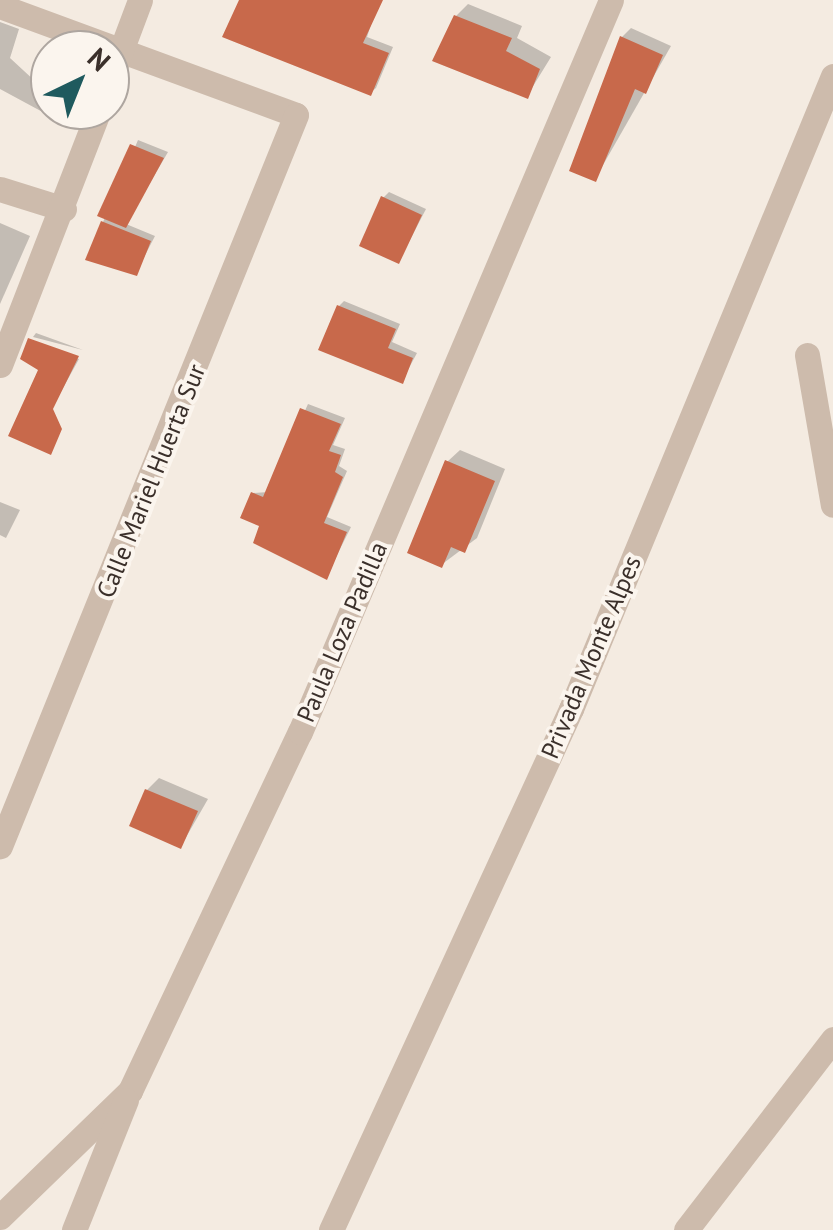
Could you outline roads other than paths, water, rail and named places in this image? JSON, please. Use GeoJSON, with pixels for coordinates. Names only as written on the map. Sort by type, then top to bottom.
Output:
{"type":"FeatureCollection","features":[{"type":"Feature","properties":{"kind":"street"},"geometry":{"type":"LineString","coordinates":[[128,30],[140,0]]}},
{"type":"Feature","properties":{"kind":"street","name":"Paula Loza Padilla"},"geometry":{"type":"LineString","coordinates":[[0,1217],[130,1091],[300,732],[611,0]]}},
{"type":"Feature","properties":{"kind":"street"},"geometry":{"type":"LineString","coordinates":[[0,6],[73,30]]}},
{"type":"Feature","properties":{"kind":"street","name":"Calle Mariel Huerta Sur"},"geometry":{"type":"LineString","coordinates":[[0,846],[296,115],[130,49]]}},
{"type":"Feature","properties":{"kind":"street","name":"Privada Monte Alpes"},"geometry":{"type":"LineString","coordinates":[[331,1230],[571,709],[833,76]]}},
{"type":"Feature","properties":{"kind":"street"},"geometry":{"type":"LineString","coordinates":[[0,365],[92,130]]}},
{"type":"Feature","properties":{"kind":"street"},"geometry":{"type":"LineString","coordinates":[[0,189],[64,209]]}},
{"type":"Feature","properties":{"kind":"street"},"geometry":{"type":"LineString","coordinates":[[806,354],[833,505]]}},
{"type":"Feature","properties":{"kind":"street"},"geometry":{"type":"LineString","coordinates":[[686,1230],[833,1040]]}},
{"type":"Feature","properties":{"kind":"street"},"geometry":{"type":"LineString","coordinates":[[74,1230],[130,1091]]}}]}
